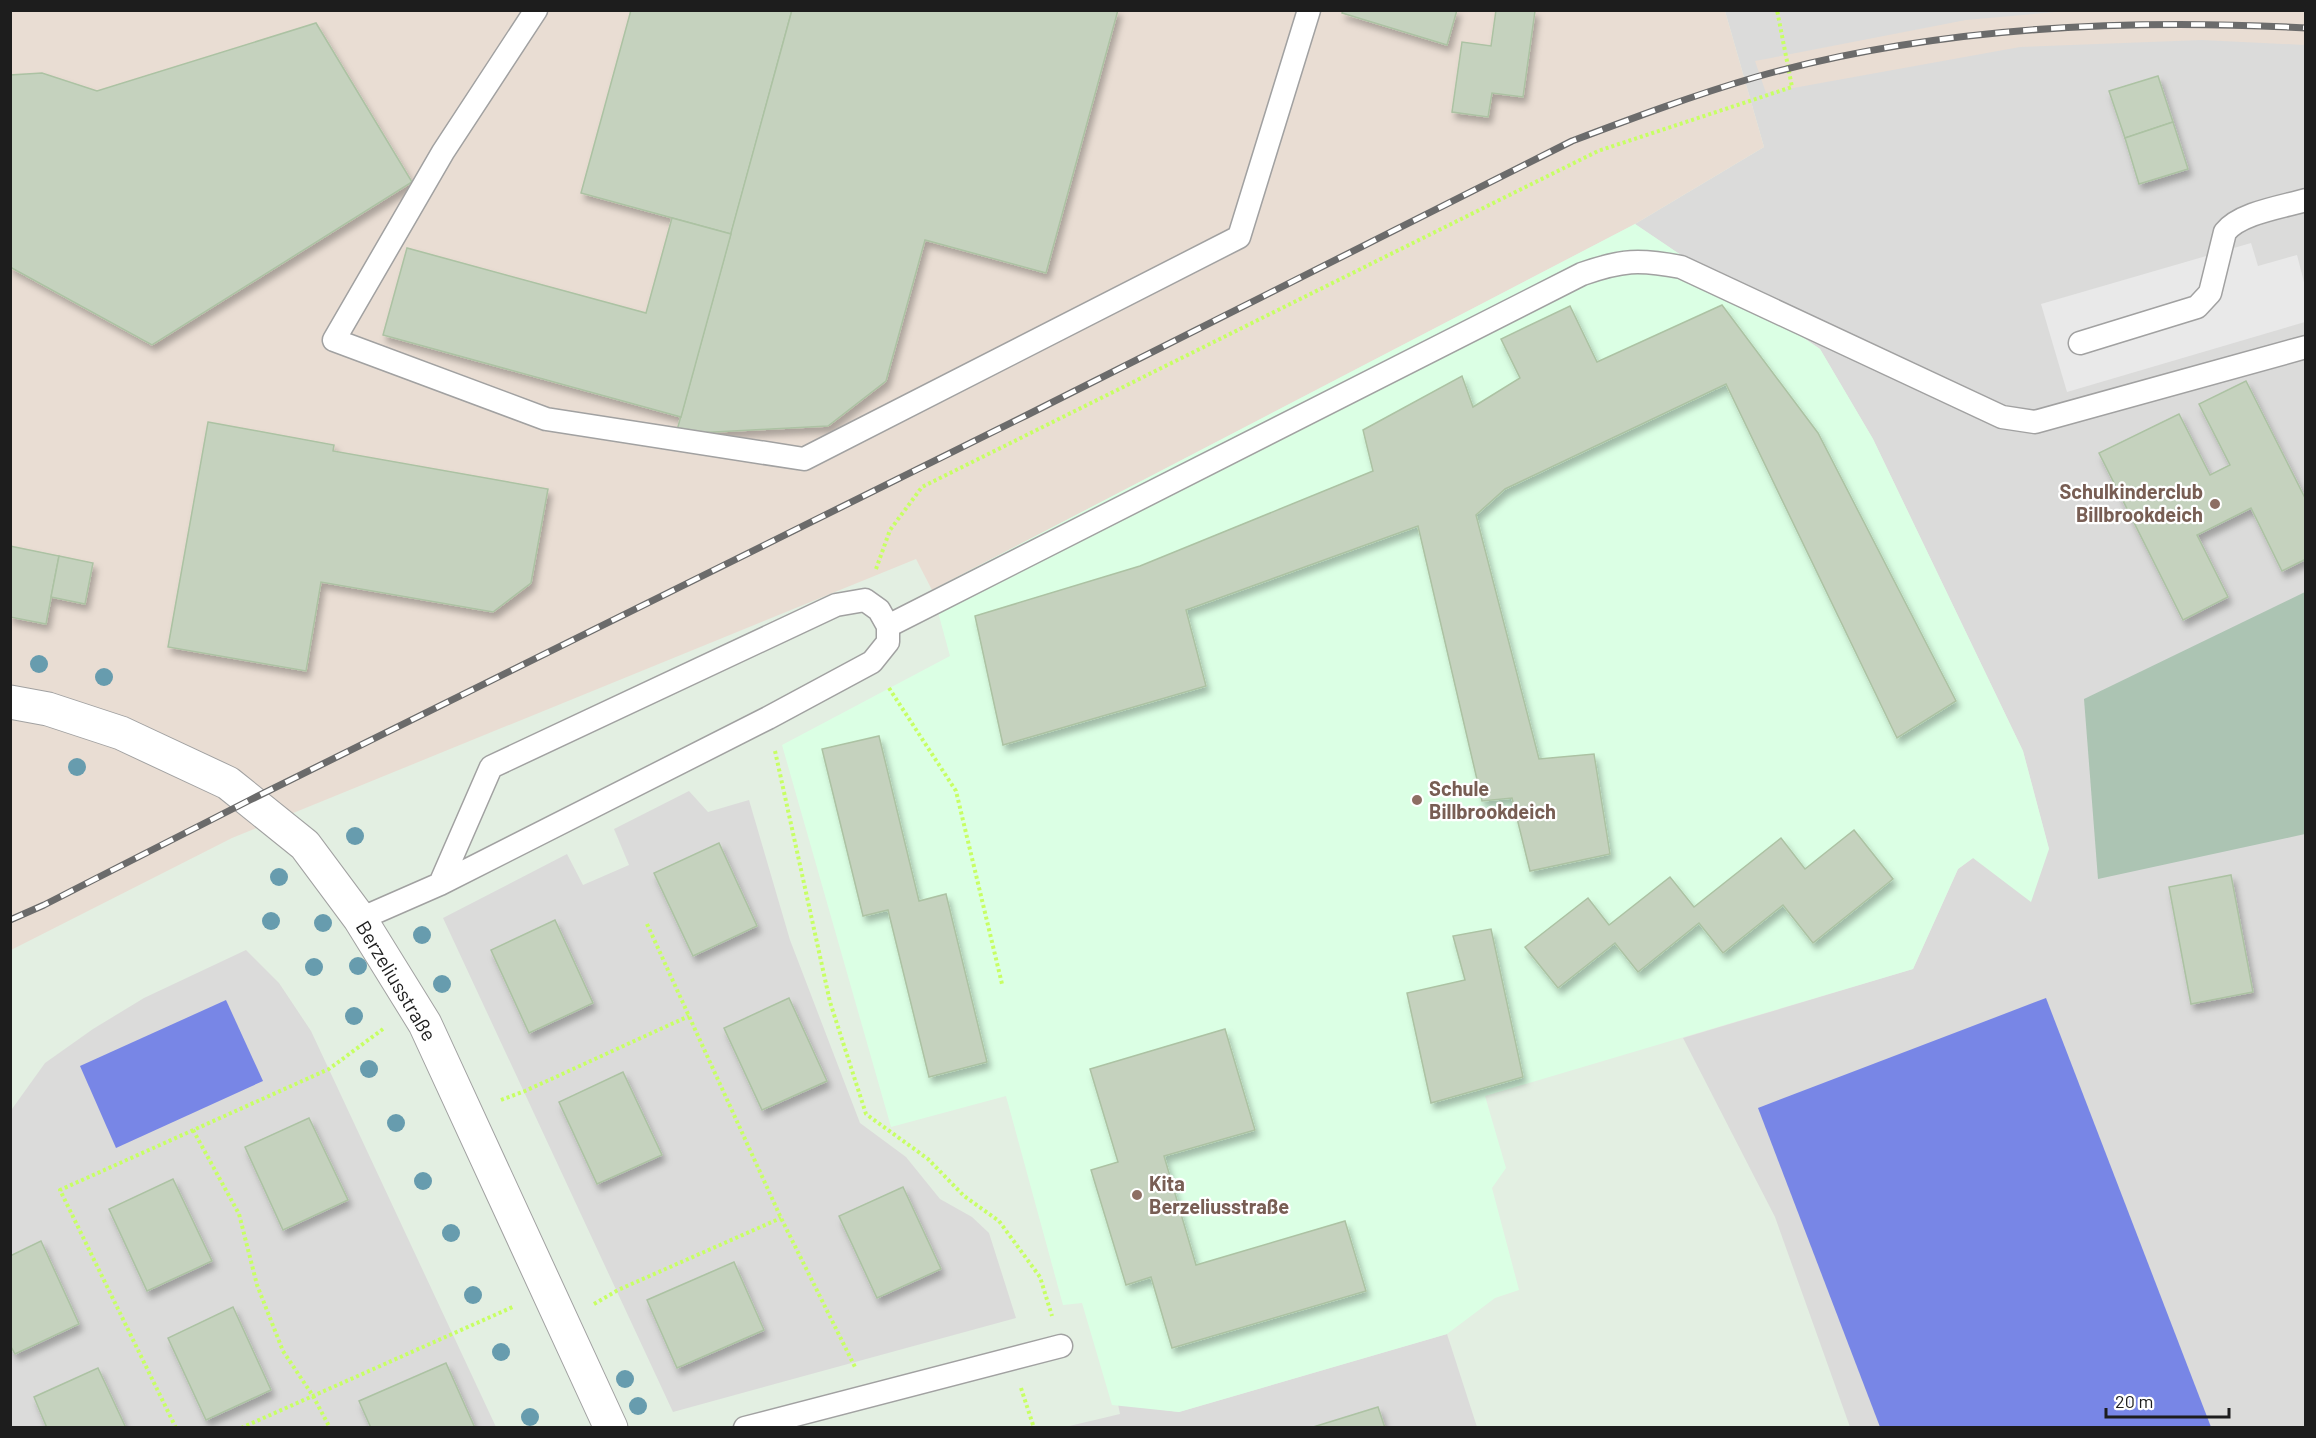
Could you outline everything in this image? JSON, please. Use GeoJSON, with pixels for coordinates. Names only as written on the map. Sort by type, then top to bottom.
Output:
{"type":"FeatureCollection","features":[{"type":"Feature","properties":{"kind":"street","name":"Berzeliusstraße"},"geometry":{"type":"LineString","coordinates":[[10,702],[48,709],[121,733],[228,783],[305,845],[360,919],[424,1024],[611,1428]]}},
{"type":"Feature","properties":{"kind":"lane"},"geometry":{"type":"LineString","coordinates":[[536,10],[443,152],[334,340],[546,419],[804,459],[1239,237],[1310,10]]}},
{"type":"Feature","properties":{"kind":"lane"},"geometry":{"type":"LineString","coordinates":[[2080,343],[2197,307],[2210,292],[2225,232],[2230,225],[2244,218],[2306,200]]}},
{"type":"Feature","properties":{"kind":"lane"},"geometry":{"type":"LineString","coordinates":[[888,626],[1582,274],[1613,264],[1649,261],[1681,267],[2002,417],[2035,422],[2306,347]]}},
{"type":"Feature","properties":{"kind":"lane"},"geometry":{"type":"LineString","coordinates":[[360,919],[440,884],[768,718],[872,662],[888,642],[888,626],[879,610],[865,600],[836,605],[491,767],[440,884]]}},
{"type":"Feature","properties":{"kind":"lane"},"geometry":{"type":"LineString","coordinates":[[745,1428],[1061,1346]]}},
{"type":"Feature","properties":{"kind":"path"},"geometry":{"type":"LineString","coordinates":[[865,600],[890,530],[922,487],[1598,151],[1792,87],[1777,10]]}},
{"type":"Feature","properties":{"kind":"path"},"geometry":{"type":"LineString","coordinates":[[872,662],[956,791],[1002,984]]}},
{"type":"Feature","properties":{"kind":"path"},"geometry":{"type":"LineString","coordinates":[[768,718],[830,1002],[866,1114],[928,1159],[964,1196],[999,1221],[1040,1277],[1061,1346]]}},
{"type":"Feature","properties":{"kind":"path"},"geometry":{"type":"LineString","coordinates":[[647,924],[781,1218],[854,1362],[863,1397]]}},
{"type":"Feature","properties":{"kind":"path"},"geometry":{"type":"LineString","coordinates":[[176,1428],[60,1190],[329,1070],[413,1005]]}},
{"type":"Feature","properties":{"kind":"path"},"geometry":{"type":"LineString","coordinates":[[466,1112],[525,1091],[689,1016]]}},
{"type":"Feature","properties":{"kind":"path"},"geometry":{"type":"LineString","coordinates":[[193,1130],[239,1214],[256,1285],[283,1351],[313,1396],[330,1428]]}},
{"type":"Feature","properties":{"kind":"path"},"geometry":{"type":"LineString","coordinates":[[562,1321],[618,1290],[781,1218]]}},
{"type":"Feature","properties":{"kind":"path"},"geometry":{"type":"LineString","coordinates":[[242,1428],[549,1292]]}},
{"type":"Feature","properties":{"kind":"path"},"geometry":{"type":"LineString","coordinates":[[1012,1359],[1034,1428]]}},
{"type":"Feature","properties":{"kind":"shaded area"},"geometry":{"type":"Polygon","coordinates":[[[2078,10],[2305,11],[2305,45],[2202,40],[2020,47],[1766,93],[1755,61],[1966,20],[2078,10]]]}},
{"type":"Feature","properties":{"kind":"shaded area"},"geometry":{"type":"Polygon","coordinates":[[[11,11],[1725,11],[1764,147],[1635,224],[932,590],[916,559],[232,838],[11,950],[11,11]]]}},
{"type":"Feature","properties":{"kind":"shaded area"},"geometry":{"type":"Polygon","coordinates":[[[1725,11],[2305,11],[2305,1427],[1850,1427],[1775,1217],[1683,1038],[1913,969],[1958,869],[1973,858],[2049,849],[2023,751],[1873,439],[1820,349],[1635,224],[1764,147],[1725,11]]]}},
{"type":"Feature","properties":{"kind":"shaded area","name":"Schule Billbrookdeich"},"geometry":{"type":"Polygon","coordinates":[[[1635,224],[1820,349],[1873,439],[2023,751],[2049,849],[2031,902],[1973,858],[1958,869],[1913,969],[1485,1096],[1506,1168],[1492,1188],[1519,1290],[1495,1298],[1447,1334],[1179,1412],[1112,1405],[1082,1303],[1063,1305],[1006,1096],[891,1127],[782,745],[950,656],[932,590],[1635,224]]]}},
{"type":"Feature","properties":{"kind":"shaded area"},"geometry":{"type":"Polygon","coordinates":[[[2251,243],[2258,266],[2297,255],[2305,286],[2305,322],[2067,392],[2041,304],[2251,243]]]}},
{"type":"Feature","properties":{"kind":"shaded area"},"geometry":{"type":"Polygon","coordinates":[[[2305,592],[2305,834],[2098,879],[2084,699],[2305,592]]]}},
{"type":"Feature","properties":{"kind":"shaded area"},"geometry":{"type":"Polygon","coordinates":[[[689,791],[708,812],[749,800],[790,940],[860,1123],[906,1157],[940,1199],[972,1217],[989,1233],[1016,1318],[673,1412],[443,918],[567,854],[583,885],[629,865],[614,829],[689,791]]]}},
{"type":"Feature","properties":{"kind":"shaded area"},"geometry":{"type":"Polygon","coordinates":[[[246,950],[279,983],[311,1031],[496,1427],[11,1427],[12,1109],[45,1063],[93,1029],[144,998],[246,950]]]}},
{"type":"Feature","properties":{"kind":"shaded area"},"geometry":{"type":"Polygon","coordinates":[[[2046,998],[2211,1427],[1880,1427],[1758,1108],[2046,998]]]}},
{"type":"Feature","properties":{"kind":"shaded area"},"geometry":{"type":"Polygon","coordinates":[[[226,1000],[263,1081],[116,1148],[80,1066],[226,1000]]]}},
{"type":"Feature","properties":{"kind":"shaded area"},"geometry":{"type":"Polygon","coordinates":[[[1447,1334],[1477,1427],[1061,1428],[1120,1414],[1118,1404],[1179,1412],[1447,1334]]]}},
{"type":"Feature","properties":{"kind":"building"},"geometry":{"type":"Polygon","coordinates":[[[631,10],[792,10],[731,234],[581,193],[631,10]]]}},
{"type":"Feature","properties":{"kind":"building"},"geometry":{"type":"Polygon","coordinates":[[[792,10],[1118,10],[1046,273],[925,240],[886,381],[828,426],[676,434],[792,10]]]}},
{"type":"Feature","properties":{"kind":"building"},"geometry":{"type":"Polygon","coordinates":[[[1343,10],[1457,10],[1447,45],[1342,13],[1343,10]]]}},
{"type":"Feature","properties":{"kind":"building"},"geometry":{"type":"Polygon","coordinates":[[[1496,10],[1535,11],[1523,97],[1492,93],[1488,117],[1452,112],[1462,42],[1491,46],[1496,10]]]}},
{"type":"Feature","properties":{"kind":"building"},"geometry":{"type":"Polygon","coordinates":[[[316,23],[412,182],[152,345],[10,267],[10,75],[42,73],[97,91],[316,23]]]}},
{"type":"Feature","properties":{"kind":"building"},"geometry":{"type":"Polygon","coordinates":[[[2158,76],[2173,122],[2125,138],[2109,91],[2158,76]]]}},
{"type":"Feature","properties":{"kind":"building"},"geometry":{"type":"Polygon","coordinates":[[[2173,122],[2188,169],[2139,184],[2125,138],[2173,122]]]}},
{"type":"Feature","properties":{"kind":"building"},"geometry":{"type":"Polygon","coordinates":[[[672,218],[731,234],[681,417],[383,335],[407,248],[646,313],[672,218]]]}},
{"type":"Feature","properties":{"kind":"building"},"geometry":{"type":"Polygon","coordinates":[[[1722,305],[1818,433],[1956,701],[1897,738],[1726,384],[1505,489],[1476,515],[1539,759],[1594,754],[1610,854],[1530,871],[1512,798],[1482,801],[1418,526],[1186,610],[1206,686],[1003,745],[975,616],[1140,566],[1373,471],[1363,430],[1462,376],[1473,407],[1520,378],[1501,339],[1570,306],[1597,362],[1722,305]]]}},
{"type":"Feature","properties":{"kind":"building","name":"Schulkinderclub Billbrookdeich"},"geometry":{"type":"Polygon","coordinates":[[[2246,381],[2306,500],[2306,559],[2282,571],[2251,508],[2197,535],[2228,597],[2183,620],[2099,453],[2179,414],[2210,475],[2230,465],[2199,404],[2246,381]]]}},
{"type":"Feature","properties":{"kind":"building"},"geometry":{"type":"Polygon","coordinates":[[[208,422],[334,445],[333,451],[548,489],[531,583],[493,612],[321,582],[306,671],[168,647],[208,422]]]}},
{"type":"Feature","properties":{"kind":"building"},"geometry":{"type":"Polygon","coordinates":[[[10,546],[59,556],[46,624],[10,617],[10,546]]]}},
{"type":"Feature","properties":{"kind":"building"},"geometry":{"type":"Polygon","coordinates":[[[59,556],[93,563],[85,604],[51,597],[59,556]]]}},
{"type":"Feature","properties":{"kind":"building"},"geometry":{"type":"Polygon","coordinates":[[[879,736],[919,901],[946,894],[987,1062],[929,1077],[888,910],[863,916],[822,749],[879,736]]]}},
{"type":"Feature","properties":{"kind":"building"},"geometry":{"type":"Polygon","coordinates":[[[1854,830],[1893,879],[1813,943],[1783,905],[1723,953],[1699,923],[1638,972],[1615,943],[1558,988],[1525,947],[1588,898],[1609,925],[1670,877],[1694,907],[1781,838],[1805,869],[1854,830]]]}},
{"type":"Feature","properties":{"kind":"building"},"geometry":{"type":"Polygon","coordinates":[[[719,843],[757,926],[693,956],[654,873],[719,843]]]}},
{"type":"Feature","properties":{"kind":"building"},"geometry":{"type":"Polygon","coordinates":[[[2231,875],[2253,992],[2191,1004],[2169,887],[2231,875]]]}},
{"type":"Feature","properties":{"kind":"building"},"geometry":{"type":"Polygon","coordinates":[[[555,920],[593,1003],[529,1033],[491,950],[555,920]]]}},
{"type":"Feature","properties":{"kind":"building"},"geometry":{"type":"Polygon","coordinates":[[[1491,929],[1523,1077],[1431,1103],[1407,993],[1465,980],[1453,936],[1491,929]]]}},
{"type":"Feature","properties":{"kind":"building"},"geometry":{"type":"Polygon","coordinates":[[[789,998],[827,1081],[762,1110],[724,1028],[789,998]]]}},
{"type":"Feature","properties":{"kind":"building","name":"Kita Berzeliusstraße"},"geometry":{"type":"Polygon","coordinates":[[[1225,1029],[1255,1130],[1164,1156],[1196,1265],[1345,1221],[1366,1291],[1172,1348],[1151,1277],[1126,1285],[1091,1170],[1118,1162],[1090,1069],[1225,1029]]]}},
{"type":"Feature","properties":{"kind":"building"},"geometry":{"type":"Polygon","coordinates":[[[623,1072],[662,1155],[597,1184],[559,1102],[623,1072]]]}},
{"type":"Feature","properties":{"kind":"building"},"geometry":{"type":"Polygon","coordinates":[[[309,1118],[348,1200],[283,1230],[245,1147],[309,1118]]]}},
{"type":"Feature","properties":{"kind":"building"},"geometry":{"type":"Polygon","coordinates":[[[173,1179],[212,1261],[147,1291],[109,1209],[173,1179]]]}},
{"type":"Feature","properties":{"kind":"building"},"geometry":{"type":"Polygon","coordinates":[[[903,1187],[941,1269],[877,1298],[839,1216],[903,1187]]]}},
{"type":"Feature","properties":{"kind":"building"},"geometry":{"type":"Polygon","coordinates":[[[41,1241],[79,1324],[15,1354],[10,1345],[10,1256],[41,1241]]]}},
{"type":"Feature","properties":{"kind":"building"},"geometry":{"type":"Polygon","coordinates":[[[734,1262],[764,1330],[677,1368],[647,1300],[734,1262]]]}},
{"type":"Feature","properties":{"kind":"building"},"geometry":{"type":"Polygon","coordinates":[[[233,1307],[271,1390],[206,1420],[168,1338],[233,1307]]]}},
{"type":"Feature","properties":{"kind":"building"},"geometry":{"type":"Polygon","coordinates":[[[446,1363],[475,1428],[371,1428],[359,1401],[446,1363]]]}},
{"type":"Feature","properties":{"kind":"building"},"geometry":{"type":"Polygon","coordinates":[[[98,1368],[126,1428],[47,1428],[34,1397],[98,1368]]]}},
{"type":"Feature","properties":{"kind":"building"},"geometry":{"type":"Polygon","coordinates":[[[1378,1407],[1385,1428],[1310,1428],[1378,1407]]]}},
{"type":"Feature","properties":{"kind":"railway"},"geometry":{"type":"LineString","coordinates":[[10,920],[1027,415],[1572,141],[1641,115],[1756,77],[1823,60],[1891,47],[1960,37],[2098,26],[2168,24],[2306,28]]}},
{"type":"Feature","properties":{"kind":"place","name":"Schulkinderclub Billbrookdeich"},"geometry":{"type":"Point","coordinates":[2215,504]}},
{"type":"Feature","properties":{"kind":"place","name":"Schule Billbrookdeich"},"geometry":{"type":"Point","coordinates":[1417,800]}},
{"type":"Feature","properties":{"kind":"place","name":"Kita Berzeliusstraße"},"geometry":{"type":"Point","coordinates":[1137,1195]}}]}
